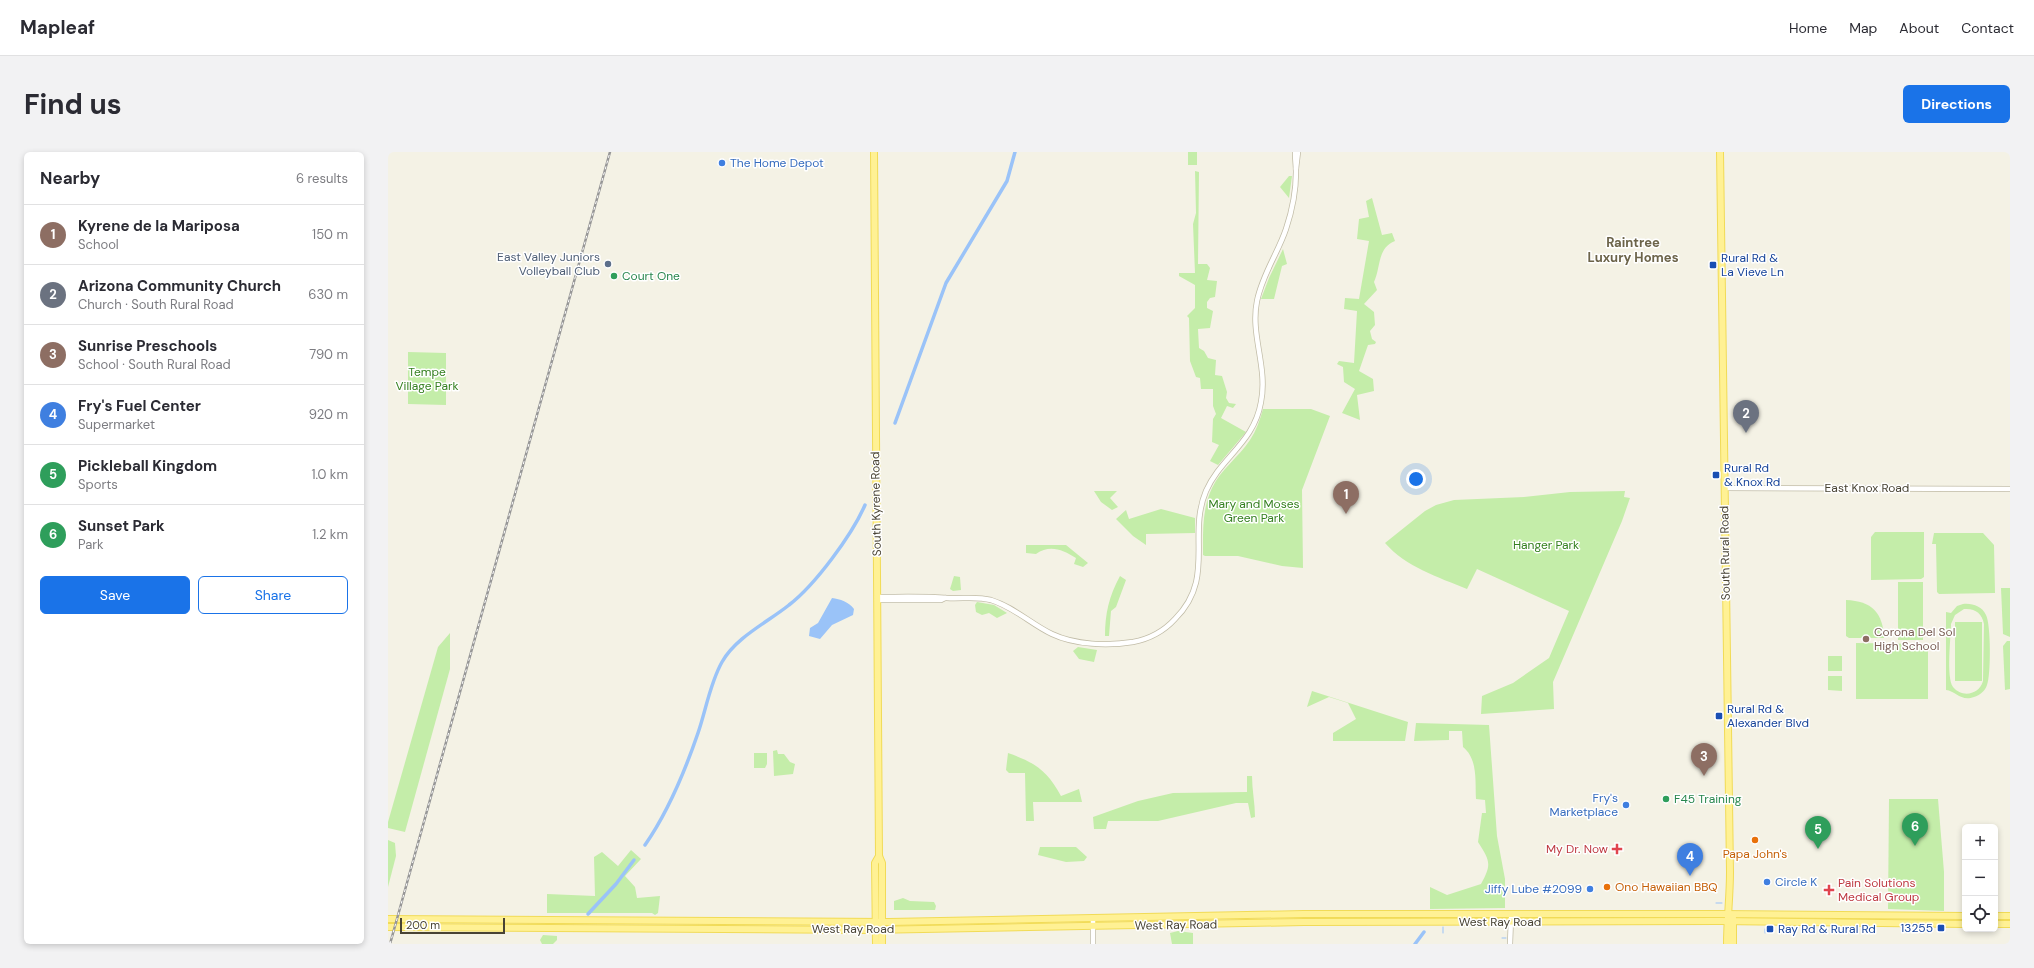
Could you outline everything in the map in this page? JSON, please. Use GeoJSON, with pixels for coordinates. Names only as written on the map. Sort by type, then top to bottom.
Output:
{"type":"FeatureCollection","features":[{"type":"Feature","properties":{"kind":"main road","name":"South Kyrene Road"},"geometry":{"type":"LineString","coordinates":[[874,152],[879,856],[882,863],[879,930]]}},
{"type":"Feature","properties":{"kind":"main road","name":"South Rural Road"},"geometry":{"type":"LineString","coordinates":[[1720,152],[1730,918]]}},
{"type":"Feature","properties":{"kind":"main road","name":"West Ray Road"},"geometry":{"type":"LineString","coordinates":[[388,919],[879,922],[1304,914],[1730,918],[1836,923],[1962,924]]}},
{"type":"Feature","properties":{"kind":"main road"},"geometry":{"type":"LineString","coordinates":[[1836,923],[1837,916]]}},
{"type":"Feature","properties":{"kind":"main road","name":"West Ray Road"},"geometry":{"type":"LineString","coordinates":[[388,926],[879,930],[1304,922],[1962,916]]}},
{"type":"Feature","properties":{"kind":"main road"},"geometry":{"type":"LineString","coordinates":[[1998,916],[2010,916]]}},
{"type":"Feature","properties":{"kind":"main road"},"geometry":{"type":"LineString","coordinates":[[1727,944],[1730,918]]}},
{"type":"Feature","properties":{"kind":"main road"},"geometry":{"type":"LineString","coordinates":[[1730,918],[1733,944]]}},
{"type":"Feature","properties":{"kind":"main road"},"geometry":{"type":"LineString","coordinates":[[1998,924],[2010,924]]}},
{"type":"Feature","properties":{"kind":"main road"},"geometry":{"type":"LineString","coordinates":[[876,944],[879,930]]}},
{"type":"Feature","properties":{"kind":"main road"},"geometry":{"type":"LineString","coordinates":[[879,930],[882,944]]}},
{"type":"Feature","properties":{"kind":"street"},"geometry":{"type":"LineString","coordinates":[[1295,152],[1296,169]]}},
{"type":"Feature","properties":{"kind":"street"},"geometry":{"type":"LineString","coordinates":[[877,598],[980,598],[993,601],[1014,611],[1052,634],[1074,641],[1125,643],[1155,634],[1179,615],[1192,595],[1199,573],[1199,518],[1205,494],[1218,471],[1248,436],[1261,404],[1263,375],[1255,333],[1256,307],[1263,282],[1286,228],[1295,191],[1298,152]]}},
{"type":"Feature","properties":{"kind":"street","name":"East Knox Road"},"geometry":{"type":"LineString","coordinates":[[1725,488],[2010,489]]}},
{"type":"Feature","properties":{"kind":"street"},"geometry":{"type":"LineString","coordinates":[[1092,918],[1093,944]]}},
{"type":"Feature","properties":{"kind":"street"},"geometry":{"type":"LineString","coordinates":[[1510,944],[1511,920]]}},
{"type":"Feature","properties":{"kind":"green space"},"geometry":{"type":"Polygon","coordinates":[[[1188,152],[1197,152],[1197,165],[1188,165],[1188,152]]]}},
{"type":"Feature","properties":{"kind":"green space"},"geometry":{"type":"Polygon","coordinates":[[[1195,171],[1199,172],[1198,264],[1207,264],[1210,268],[1207,280],[1217,281],[1215,297],[1210,298],[1207,302],[1207,308],[1213,311],[1210,328],[1198,329],[1199,348],[1204,351],[1208,358],[1216,360],[1215,375],[1222,376],[1227,392],[1226,398],[1229,403],[1236,404],[1233,408],[1227,406],[1221,418],[1246,432],[1218,465],[1210,461],[1219,445],[1212,442],[1213,419],[1216,414],[1213,406],[1213,389],[1201,389],[1200,378],[1196,377],[1190,361],[1189,318],[1187,316],[1195,308],[1195,285],[1179,276],[1179,273],[1195,273],[1193,224],[1196,213],[1195,171]]]}},
{"type":"Feature","properties":{"kind":"green space"},"geometry":{"type":"Polygon","coordinates":[[[1289,176],[1292,176],[1289,198],[1280,187],[1289,176]]]}},
{"type":"Feature","properties":{"kind":"green space"},"geometry":{"type":"Polygon","coordinates":[[[1372,198],[1382,235],[1392,233],[1395,241],[1389,244],[1382,253],[1374,282],[1377,290],[1364,304],[1374,312],[1375,325],[1370,331],[1372,339],[1376,342],[1375,344],[1368,345],[1359,371],[1373,379],[1374,391],[1357,395],[1360,420],[1342,413],[1355,389],[1344,382],[1343,367],[1337,364],[1339,361],[1354,363],[1357,311],[1344,309],[1345,298],[1359,299],[1369,241],[1357,239],[1359,219],[1369,217],[1366,201],[1372,198]]]}},
{"type":"Feature","properties":{"kind":"green space"},"geometry":{"type":"Polygon","coordinates":[[[1283,249],[1287,264],[1282,266],[1274,299],[1261,299],[1269,278],[1283,249]]]}},
{"type":"Feature","properties":{"kind":"green space","name":"Tempe Village Park"},"geometry":{"type":"Polygon","coordinates":[[[408,352],[446,353],[446,405],[408,404],[408,352]]]}},
{"type":"Feature","properties":{"kind":"green space","name":"Mary and Moses Green Park"},"geometry":{"type":"Polygon","coordinates":[[[1263,409],[1311,409],[1330,416],[1302,490],[1303,568],[1282,566],[1238,556],[1203,555],[1203,529],[1206,504],[1212,488],[1220,475],[1250,440],[1258,425],[1263,409]]]}},
{"type":"Feature","properties":{"kind":"green space"},"geometry":{"type":"Polygon","coordinates":[[[1094,491],[1117,491],[1110,498],[1118,507],[1112,510],[1101,502],[1094,491]]]}},
{"type":"Feature","properties":{"kind":"green space","name":"Hanger Park"},"geometry":{"type":"Polygon","coordinates":[[[1625,491],[1624,497],[1630,498],[1622,521],[1553,682],[1554,709],[1481,714],[1482,696],[1513,683],[1549,658],[1569,611],[1477,569],[1467,589],[1434,576],[1413,565],[1403,559],[1385,543],[1425,511],[1436,505],[1454,500],[1524,497],[1570,492],[1625,491]]]}},
{"type":"Feature","properties":{"kind":"green space"},"geometry":{"type":"Polygon","coordinates":[[[1161,509],[1195,518],[1195,533],[1146,534],[1146,545],[1133,536],[1116,519],[1126,510],[1129,519],[1161,509]]]}},
{"type":"Feature","properties":{"kind":"green space"},"geometry":{"type":"Polygon","coordinates":[[[1875,532],[1924,532],[1924,577],[1921,579],[1871,580],[1871,537],[1875,532]]]}},
{"type":"Feature","properties":{"kind":"green space"},"geometry":{"type":"Polygon","coordinates":[[[1934,533],[1983,533],[1994,545],[1995,593],[1939,594],[1937,592],[1936,544],[1932,544],[1934,533]]]}},
{"type":"Feature","properties":{"kind":"green space"},"geometry":{"type":"Polygon","coordinates":[[[1026,545],[1066,545],[1088,563],[1083,567],[1074,564],[1076,558],[1056,549],[1046,549],[1036,554],[1026,553],[1026,545]]]}},
{"type":"Feature","properties":{"kind":"green space"},"geometry":{"type":"Polygon","coordinates":[[[954,576],[960,577],[961,590],[953,591],[950,589],[954,576]]]}},
{"type":"Feature","properties":{"kind":"green space"},"geometry":{"type":"Polygon","coordinates":[[[1120,576],[1126,580],[1116,607],[1111,611],[1109,636],[1105,636],[1108,605],[1120,576]]]}},
{"type":"Feature","properties":{"kind":"green space"},"geometry":{"type":"Polygon","coordinates":[[[1898,582],[1923,582],[1923,640],[1898,640],[1898,582]]]}},
{"type":"Feature","properties":{"kind":"green space"},"geometry":{"type":"Polygon","coordinates":[[[2001,588],[2010,588],[2010,637],[2003,634],[2001,588]]]}},
{"type":"Feature","properties":{"kind":"green space"},"geometry":{"type":"Polygon","coordinates":[[[1846,600],[1863,603],[1874,610],[1881,622],[1884,638],[1849,638],[1846,636],[1846,600]]]}},
{"type":"Feature","properties":{"kind":"green space"},"geometry":{"type":"Polygon","coordinates":[[[977,602],[994,605],[1007,613],[997,618],[989,613],[982,615],[976,612],[975,605],[977,602]]]}},
{"type":"Feature","properties":{"kind":"green space"},"geometry":{"type":"Polygon","coordinates":[[[1966,604],[1979,607],[1982,609],[1988,620],[1990,661],[1987,685],[1980,694],[1969,698],[1962,697],[1946,690],[1946,612],[1951,613],[1957,606],[1966,604]],[[1964,609],[1955,615],[1951,624],[1949,657],[1950,675],[1953,687],[1965,694],[1974,692],[1981,686],[1983,681],[1984,624],[1982,617],[1975,610],[1964,609]]]}},
{"type":"Feature","properties":{"kind":"green space"},"geometry":{"type":"Polygon","coordinates":[[[1955,622],[1982,622],[1982,681],[1955,681],[1955,622]]]}},
{"type":"Feature","properties":{"kind":"green space"},"geometry":{"type":"Polygon","coordinates":[[[450,633],[450,669],[405,832],[388,828],[388,822],[438,647],[450,633]]]}},
{"type":"Feature","properties":{"kind":"green space"},"geometry":{"type":"Polygon","coordinates":[[[2007,641],[2010,641],[2010,689],[2005,690],[2003,646],[2007,641]]]}},
{"type":"Feature","properties":{"kind":"green space"},"geometry":{"type":"Polygon","coordinates":[[[1856,643],[1928,644],[1928,699],[1856,699],[1856,643]]]}},
{"type":"Feature","properties":{"kind":"green space"},"geometry":{"type":"Polygon","coordinates":[[[1078,647],[1097,650],[1094,662],[1079,659],[1073,651],[1078,647]]]}},
{"type":"Feature","properties":{"kind":"green space"},"geometry":{"type":"Polygon","coordinates":[[[1828,656],[1842,656],[1842,671],[1828,671],[1828,656]]]}},
{"type":"Feature","properties":{"kind":"green space"},"geometry":{"type":"Polygon","coordinates":[[[1828,676],[1842,676],[1842,691],[1828,690],[1828,676]]]}},
{"type":"Feature","properties":{"kind":"green space"},"geometry":{"type":"Polygon","coordinates":[[[1312,691],[1408,722],[1405,741],[1333,741],[1333,733],[1356,719],[1348,703],[1329,697],[1307,707],[1312,691]]]}},
{"type":"Feature","properties":{"kind":"green space"},"geometry":{"type":"Polygon","coordinates":[[[1416,723],[1489,725],[1497,836],[1505,879],[1505,908],[1430,909],[1430,887],[1447,895],[1481,884],[1487,872],[1488,863],[1487,858],[1478,842],[1482,813],[1486,813],[1485,800],[1476,799],[1475,771],[1468,752],[1463,747],[1462,731],[1449,731],[1449,740],[1414,741],[1416,723]]]}},
{"type":"Feature","properties":{"kind":"green space"},"geometry":{"type":"Polygon","coordinates":[[[777,750],[778,754],[784,754],[790,762],[795,764],[793,774],[774,776],[773,751],[777,750]]]}},
{"type":"Feature","properties":{"kind":"green space"},"geometry":{"type":"Polygon","coordinates":[[[754,753],[767,753],[767,764],[765,768],[754,768],[754,753]]]}},
{"type":"Feature","properties":{"kind":"green space"},"geometry":{"type":"Polygon","coordinates":[[[1008,753],[1039,768],[1056,787],[1061,796],[1079,789],[1082,802],[1033,802],[1034,821],[1026,821],[1025,773],[1009,773],[1006,770],[1008,753]]]}},
{"type":"Feature","properties":{"kind":"green space"},"geometry":{"type":"Polygon","coordinates":[[[1247,776],[1252,776],[1255,817],[1251,818],[1248,803],[1236,803],[1158,821],[1108,821],[1106,829],[1094,829],[1093,817],[1138,801],[1173,793],[1247,792],[1247,776]]]}},
{"type":"Feature","properties":{"kind":"green space"},"geometry":{"type":"Polygon","coordinates":[[[1889,799],[1938,799],[1944,872],[1944,911],[1888,909],[1889,799]]]}},
{"type":"Feature","properties":{"kind":"green space"},"geometry":{"type":"Polygon","coordinates":[[[388,840],[395,843],[396,856],[388,887],[388,840]]]}},
{"type":"Feature","properties":{"kind":"green space"},"geometry":{"type":"Polygon","coordinates":[[[1040,847],[1076,847],[1087,857],[1084,861],[1066,862],[1038,855],[1040,847]]]}},
{"type":"Feature","properties":{"kind":"green space"},"geometry":{"type":"Polygon","coordinates":[[[631,850],[641,859],[625,876],[635,887],[637,898],[660,896],[658,913],[655,915],[652,913],[547,913],[547,894],[595,896],[594,857],[602,852],[618,866],[631,850]]]}},
{"type":"Feature","properties":{"kind":"green space"},"geometry":{"type":"Polygon","coordinates":[[[903,898],[910,901],[934,902],[936,906],[935,910],[894,910],[894,901],[903,898]]]}},
{"type":"Feature","properties":{"kind":"green space"},"geometry":{"type":"Polygon","coordinates":[[[1178,931],[1193,933],[1193,944],[1172,944],[1170,933],[1178,931]]]}},
{"type":"Feature","properties":{"kind":"green space"},"geometry":{"type":"Polygon","coordinates":[[[543,935],[557,936],[557,940],[553,944],[542,944],[540,940],[543,935]]]}},
{"type":"Feature","properties":{"kind":"water"},"geometry":{"type":"Polygon","coordinates":[[[832,598],[850,604],[854,609],[853,615],[832,625],[820,639],[809,636],[810,628],[818,623],[832,598]]]}},
{"type":"Feature","properties":{"kind":"waterway"},"geometry":{"type":"LineString","coordinates":[[895,423],[946,283],[1007,181],[1015,152]]}},
{"type":"Feature","properties":{"kind":"waterway"},"geometry":{"type":"LineString","coordinates":[[645,845],[661,819],[682,776],[698,733],[714,679],[722,662],[735,645],[744,637],[789,605],[810,585],[842,545],[865,505]]}},
{"type":"Feature","properties":{"kind":"waterway"},"geometry":{"type":"LineString","coordinates":[[588,914],[616,884],[634,860]]}},
{"type":"Feature","properties":{"kind":"waterway"},"geometry":{"type":"LineString","coordinates":[[1716,903],[1722,903]]}},
{"type":"Feature","properties":{"kind":"waterway"},"geometry":{"type":"LineString","coordinates":[[1443,927],[1443,933]]}},
{"type":"Feature","properties":{"kind":"waterway"},"geometry":{"type":"LineString","coordinates":[[1415,944],[1424,932]]}},
{"type":"Feature","properties":{"kind":"railway"},"geometry":{"type":"LineString","coordinates":[[390,944],[610,152]]}},
{"type":"Feature","properties":{"kind":"place","name":"The Home Depot"},"geometry":{"type":"Point","coordinates":[722,163]}},
{"type":"Feature","properties":{"kind":"place","name":"East Valley Juniors Volleyball Club"},"geometry":{"type":"Point","coordinates":[608,264]}},
{"type":"Feature","properties":{"kind":"place","name":"Rural Rd & La Vieve Ln"},"geometry":{"type":"Point","coordinates":[1713,265]}},
{"type":"Feature","properties":{"kind":"place","name":"Court One"},"geometry":{"type":"Point","coordinates":[614,276]}},
{"type":"Feature","properties":{"kind":"place","name":"Arizona Community Church"},"geometry":{"type":"Point","coordinates":[1746,433]}},
{"type":"Feature","properties":{"kind":"place","name":"Rural Rd & Knox Rd"},"geometry":{"type":"Point","coordinates":[1716,475]}},
{"type":"Feature","properties":{"kind":"place","name":"Kyrene de la Mariposa"},"geometry":{"type":"Point","coordinates":[1346,514]}},
{"type":"Feature","properties":{"kind":"place","name":"Corona Del Sol High School"},"geometry":{"type":"Point","coordinates":[1866,639]}},
{"type":"Feature","properties":{"kind":"place","name":"Rural Rd & Alexander Blvd"},"geometry":{"type":"Point","coordinates":[1719,716]}},
{"type":"Feature","properties":{"kind":"place","name":"Sunrise Preschools"},"geometry":{"type":"Point","coordinates":[1704,776]}},
{"type":"Feature","properties":{"kind":"place","name":"F45 Training"},"geometry":{"type":"Point","coordinates":[1666,799]}},
{"type":"Feature","properties":{"kind":"place","name":"Fry's Marketplace"},"geometry":{"type":"Point","coordinates":[1626,805]}},
{"type":"Feature","properties":{"kind":"place","name":"Papa John's"},"geometry":{"type":"Point","coordinates":[1755,840]}},
{"type":"Feature","properties":{"kind":"place","name":"Sunset Park"},"geometry":{"type":"Point","coordinates":[1915,846]}},
{"type":"Feature","properties":{"kind":"place","name":"My Dr. Now"},"geometry":{"type":"Point","coordinates":[1617,849]}},
{"type":"Feature","properties":{"kind":"place","name":"Pickleball Kingdom"},"geometry":{"type":"Point","coordinates":[1818,849]}},
{"type":"Feature","properties":{"kind":"place","name":"Fry's Fuel Center"},"geometry":{"type":"Point","coordinates":[1690,876]}},
{"type":"Feature","properties":{"kind":"place","name":"Circle K"},"geometry":{"type":"Point","coordinates":[1767,882]}},
{"type":"Feature","properties":{"kind":"place","name":"Ono Hawaiian BBQ"},"geometry":{"type":"Point","coordinates":[1607,887]}},
{"type":"Feature","properties":{"kind":"place","name":"Jiffy Lube #2099"},"geometry":{"type":"Point","coordinates":[1590,889]}},
{"type":"Feature","properties":{"kind":"place","name":"Pain Solutions Medical Group"},"geometry":{"type":"Point","coordinates":[1829,890]}},
{"type":"Feature","properties":{"kind":"place","name":"13255"},"geometry":{"type":"Point","coordinates":[1941,928]}},
{"type":"Feature","properties":{"kind":"place","name":"Ray Rd & Rural Rd"},"geometry":{"type":"Point","coordinates":[1770,929]}},
{"type":"Feature","properties":{"kind":"district","name":"Raintree Luxury Homes"},"geometry":{"type":"Point","coordinates":[1633,250]}}]}
